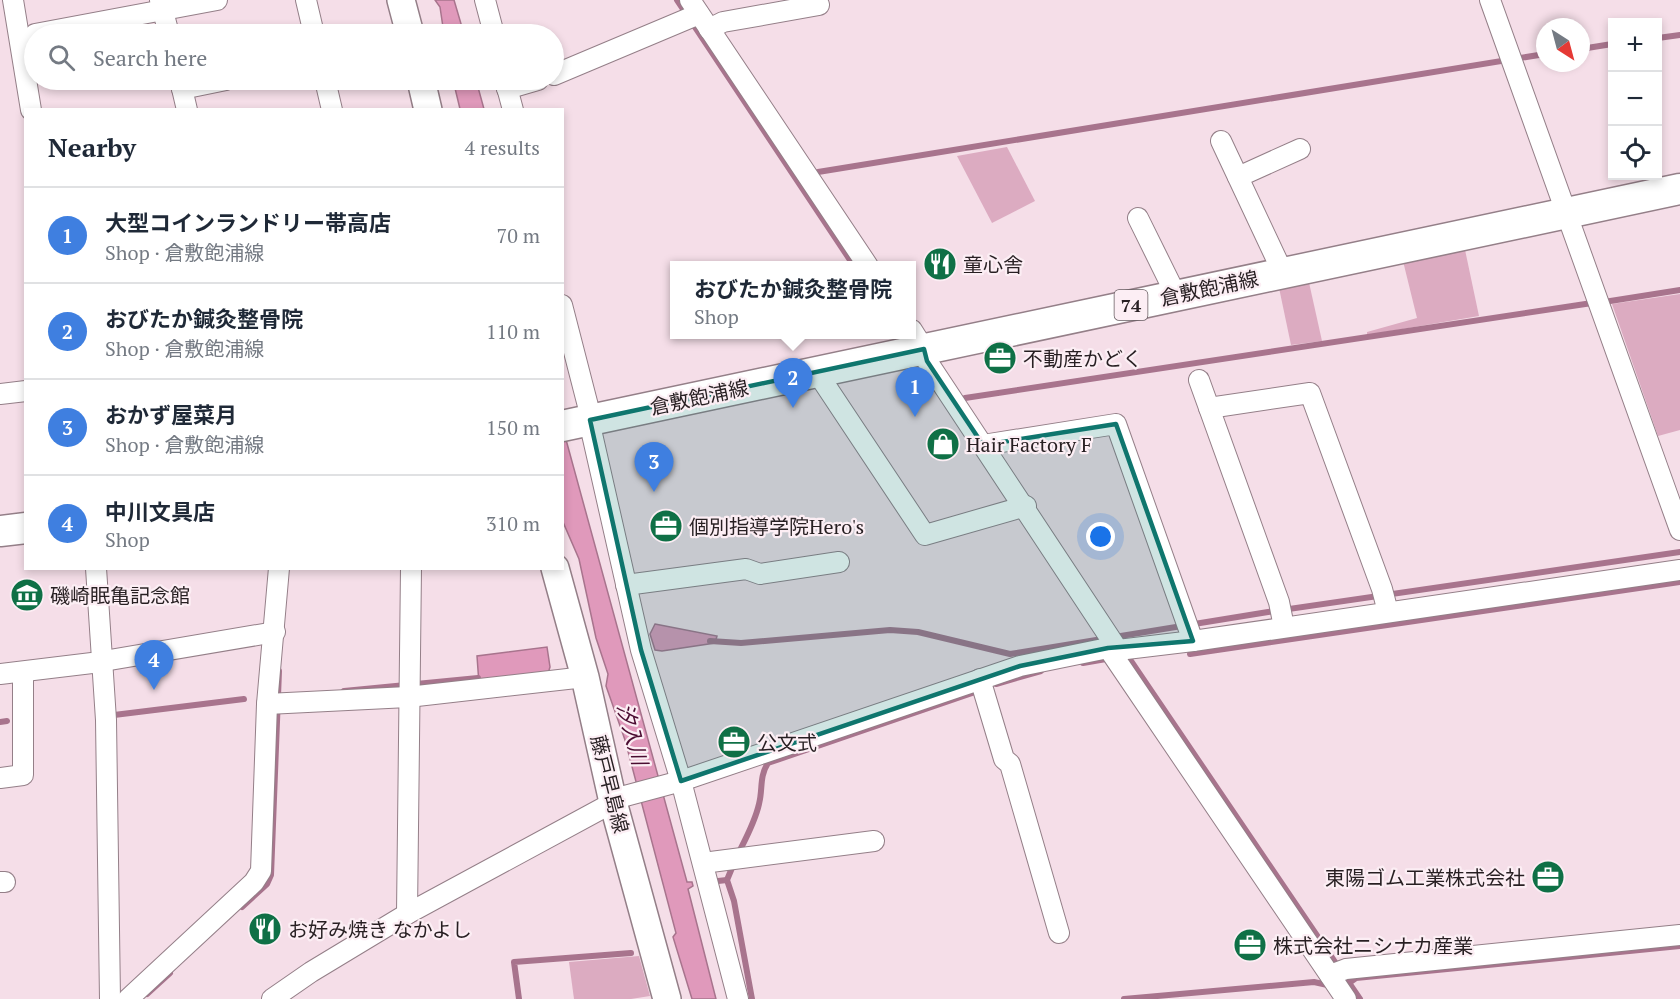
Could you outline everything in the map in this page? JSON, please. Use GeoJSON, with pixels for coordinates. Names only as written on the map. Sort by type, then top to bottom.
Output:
{"type":"FeatureCollection","features":[{"type":"Feature","properties":{"kind":"main road"},"geometry":{"type":"LineString","coordinates":[[401,0],[407,24]]}},
{"type":"Feature","properties":{"kind":"main road"},"geometry":{"type":"LineString","coordinates":[[423,90],[428,108]]}},
{"type":"Feature","properties":{"kind":"main road","name":"倉敷飽浦線"},"geometry":{"type":"LineString","coordinates":[[579,423],[816,371],[918,339],[1176,296],[1680,189]]}},
{"type":"Feature","properties":{"kind":"main road"},"geometry":{"type":"LineString","coordinates":[[0,531],[24,528]]}},
{"type":"Feature","properties":{"kind":"main road","name":"藤戸早島線"},"geometry":{"type":"LineString","coordinates":[[556,570],[619,799],[667,999]]}},
{"type":"Feature","properties":{"kind":"street"},"geometry":{"type":"LineString","coordinates":[[13,0],[24,53]]}},
{"type":"Feature","properties":{"kind":"street"},"geometry":{"type":"LineString","coordinates":[[79,24],[162,5],[217,0]]}},
{"type":"Feature","properties":{"kind":"street"},"geometry":{"type":"LineString","coordinates":[[306,0],[312,24]]}},
{"type":"Feature","properties":{"kind":"street"},"geometry":{"type":"LineString","coordinates":[[485,0],[491,24]]}},
{"type":"Feature","properties":{"kind":"street"},"geometry":{"type":"LineString","coordinates":[[1490,0],[1680,530]]}},
{"type":"Feature","properties":{"kind":"street"},"geometry":{"type":"LineString","coordinates":[[162,5],[167,24]]}},
{"type":"Feature","properties":{"kind":"street"},"geometry":{"type":"LineString","coordinates":[[564,71],[695,16],[723,22],[819,5]]}},
{"type":"Feature","properties":{"kind":"street"},"geometry":{"type":"LineString","coordinates":[[695,16],[865,261]]}},
{"type":"Feature","properties":{"kind":"street"},"geometry":{"type":"LineString","coordinates":[[29,90],[31,108]]}},
{"type":"Feature","properties":{"kind":"street"},"geometry":{"type":"LineString","coordinates":[[182,90],[187,108]]}},
{"type":"Feature","properties":{"kind":"street"},"geometry":{"type":"LineString","coordinates":[[327,90],[332,108]]}},
{"type":"Feature","properties":{"kind":"street"},"geometry":{"type":"LineString","coordinates":[[508,90],[512,108]]}},
{"type":"Feature","properties":{"kind":"street"},"geometry":{"type":"LineString","coordinates":[[1221,141],[1283,273]]}},
{"type":"Feature","properties":{"kind":"street"},"geometry":{"type":"LineString","coordinates":[[1238,177],[1300,149]]}},
{"type":"Feature","properties":{"kind":"street"},"geometry":{"type":"LineString","coordinates":[[1138,218],[1176,296]]}},
{"type":"Feature","properties":{"kind":"street"},"geometry":{"type":"LineString","coordinates":[[564,319],[579,423],[626,585],[677,782],[703,863],[738,999]]}},
{"type":"Feature","properties":{"kind":"street"},"geometry":{"type":"LineString","coordinates":[[918,339],[927,361],[1026,506],[1112,643],[1339,982],[1680,935]]}},
{"type":"Feature","properties":{"kind":"street"},"geometry":{"type":"LineString","coordinates":[[816,371],[925,535],[1026,506]]}},
{"type":"Feature","properties":{"kind":"street"},"geometry":{"type":"LineString","coordinates":[[1199,380],[1282,615]]}},
{"type":"Feature","properties":{"kind":"street"},"geometry":{"type":"LineString","coordinates":[[0,394],[24,391]]}},
{"type":"Feature","properties":{"kind":"street"},"geometry":{"type":"LineString","coordinates":[[1209,408],[1310,393],[1386,601]]}},
{"type":"Feature","properties":{"kind":"street"},"geometry":{"type":"LineString","coordinates":[[983,445],[1116,424],[1190,630]]}},
{"type":"Feature","properties":{"kind":"street"},"geometry":{"type":"LineString","coordinates":[[626,585],[746,569],[760,574],[838,561]]}},
{"type":"Feature","properties":{"kind":"street"},"geometry":{"type":"LineString","coordinates":[[96,570],[104,661],[110,999]]}},
{"type":"Feature","properties":{"kind":"street"},"geometry":{"type":"LineString","coordinates":[[128,999],[254,882],[261,871],[274,704],[274,632],[279,570]]}},
{"type":"Feature","properties":{"kind":"street"},"geometry":{"type":"LineString","coordinates":[[407,914],[411,570]]}},
{"type":"Feature","properties":{"kind":"street"},"geometry":{"type":"LineString","coordinates":[[272,999],[311,972],[407,914],[619,799],[982,685],[1020,666],[1112,643],[1282,615],[1386,601],[1680,570]]}},
{"type":"Feature","properties":{"kind":"street"},"geometry":{"type":"LineString","coordinates":[[0,674],[104,661],[274,632]]}},
{"type":"Feature","properties":{"kind":"street"},"geometry":{"type":"LineString","coordinates":[[0,778],[23,775],[23,672]]}},
{"type":"Feature","properties":{"kind":"street"},"geometry":{"type":"LineString","coordinates":[[274,704],[408,690],[585,678]]}},
{"type":"Feature","properties":{"kind":"street"},"geometry":{"type":"LineString","coordinates":[[982,685],[1004,759],[1010,764],[1059,933]]}},
{"type":"Feature","properties":{"kind":"street"},"geometry":{"type":"LineString","coordinates":[[703,863],[874,841]]}},
{"type":"Feature","properties":{"kind":"highlighted area"},"geometry":{"type":"Polygon","coordinates":[[[924,349],[927,361],[983,445],[1116,424],[1193,641],[1108,648],[1020,666],[681,781],[641,650],[590,420],[924,349]]]}},
{"type":"Feature","properties":{"kind":"shaded area"},"geometry":{"type":"Polygon","coordinates":[[[1007,147],[1035,201],[992,223],[957,156],[1007,147]]]}},
{"type":"Feature","properties":{"kind":"shaded area"},"geometry":{"type":"Polygon","coordinates":[[[1464,245],[1479,316],[1367,335],[1367,332],[1417,318],[1402,257],[1464,245]]]}},
{"type":"Feature","properties":{"kind":"shaded area"},"geometry":{"type":"Polygon","coordinates":[[[1308,278],[1322,341],[1291,345],[1278,283],[1308,278]]]}},
{"type":"Feature","properties":{"kind":"shaded area"},"geometry":{"type":"Polygon","coordinates":[[[1680,294],[1680,430],[1658,436],[1612,304],[1680,294]]]}},
{"type":"Feature","properties":{"kind":"shaded area"},"geometry":{"type":"Polygon","coordinates":[[[639,956],[650,996],[631,999],[574,999],[569,962],[639,956]]]}},
{"type":"Feature","properties":{"kind":"water"},"geometry":{"type":"Polygon","coordinates":[[[435,0],[454,0],[461,24],[443,24],[440,7],[435,0]]]}},
{"type":"Feature","properties":{"kind":"water"},"geometry":{"type":"Polygon","coordinates":[[[455,90],[479,90],[484,108],[460,108],[455,90]]]}},
{"type":"Feature","properties":{"kind":"water","name":"汐入川"},"geometry":{"type":"Polygon","coordinates":[[[564,432],[687,882],[692,882],[693,886],[688,889],[716,999],[692,999],[673,937],[676,933],[625,740],[606,686],[608,674],[596,638],[579,559],[564,524],[564,432]]]}},
{"type":"Feature","properties":{"kind":"water"},"geometry":{"type":"Polygon","coordinates":[[[655,624],[717,636],[715,643],[662,651],[655,650],[650,634],[655,624]]]}},
{"type":"Feature","properties":{"kind":"water"},"geometry":{"type":"Polygon","coordinates":[[[547,647],[550,667],[547,677],[479,684],[477,656],[547,647]]]}},
{"type":"Feature","properties":{"kind":"waterway"},"geometry":{"type":"LineString","coordinates":[[677,0],[851,261]]}},
{"type":"Feature","properties":{"kind":"waterway"},"geometry":{"type":"LineString","coordinates":[[1662,37],[1680,35]]}},
{"type":"Feature","properties":{"kind":"waterway"},"geometry":{"type":"LineString","coordinates":[[1590,48],[1608,45]]}},
{"type":"Feature","properties":{"kind":"waterway"},"geometry":{"type":"LineString","coordinates":[[818,172],[1536,55]]}},
{"type":"Feature","properties":{"kind":"waterway"},"geometry":{"type":"LineString","coordinates":[[1604,302],[1680,290]]}},
{"type":"Feature","properties":{"kind":"waterway"},"geometry":{"type":"LineString","coordinates":[[965,398],[1592,303]]}},
{"type":"Feature","properties":{"kind":"waterway"},"geometry":{"type":"LineString","coordinates":[[710,641],[741,643],[890,630],[918,632],[1010,654],[1268,612],[1680,552]]}},
{"type":"Feature","properties":{"kind":"waterway"},"geometry":{"type":"LineString","coordinates":[[1190,654],[1680,582]]}},
{"type":"Feature","properties":{"kind":"waterway"},"geometry":{"type":"LineString","coordinates":[[1083,663],[1106,659]]}},
{"type":"Feature","properties":{"kind":"waterway"},"geometry":{"type":"LineString","coordinates":[[1131,661],[1360,999]]}},
{"type":"Feature","properties":{"kind":"waterway"},"geometry":{"type":"LineString","coordinates":[[242,907],[267,884],[271,875],[279,671]]}},
{"type":"Feature","properties":{"kind":"waterway"},"geometry":{"type":"LineString","coordinates":[[996,684],[1041,671]]}},
{"type":"Feature","properties":{"kind":"waterway"},"geometry":{"type":"LineString","coordinates":[[344,691],[478,678]]}},
{"type":"Feature","properties":{"kind":"waterway"},"geometry":{"type":"LineString","coordinates":[[738,854],[755,817],[763,773],[768,763],[981,690]]}},
{"type":"Feature","properties":{"kind":"waterway"},"geometry":{"type":"LineString","coordinates":[[114,715],[244,699]]}},
{"type":"Feature","properties":{"kind":"waterway"},"geometry":{"type":"LineString","coordinates":[[0,722],[7,721]]}},
{"type":"Feature","properties":{"kind":"waterway"},"geometry":{"type":"LineString","coordinates":[[734,863],[727,880],[734,901],[752,999]]}},
{"type":"Feature","properties":{"kind":"waterway"},"geometry":{"type":"LineString","coordinates":[[718,881],[727,880]]}},
{"type":"Feature","properties":{"kind":"waterway"},"geometry":{"type":"LineString","coordinates":[[1349,983],[1356,978],[1680,946]]}},
{"type":"Feature","properties":{"kind":"waterway"},"geometry":{"type":"LineString","coordinates":[[519,999],[514,962],[631,953]]}},
{"type":"Feature","properties":{"kind":"waterway"},"geometry":{"type":"LineString","coordinates":[[147,994],[170,973]]}},
{"type":"Feature","properties":{"kind":"waterway"},"geometry":{"type":"LineString","coordinates":[[1124,999],[1314,982],[1332,986]]}},
{"type":"Feature","properties":{"kind":"place","name":"童心舎"},"geometry":{"type":"Point","coordinates":[940,264]}},
{"type":"Feature","properties":{"kind":"place","name":"不動産かどく"},"geometry":{"type":"Point","coordinates":[1000,358]}},
{"type":"Feature","properties":{"kind":"place","name":"おびたか鍼灸整骨院"},"geometry":{"type":"Point","coordinates":[793,408]}},
{"type":"Feature","properties":{"kind":"place","name":"大型コインランドリー帯高店"},"geometry":{"type":"Point","coordinates":[915,417]}},
{"type":"Feature","properties":{"kind":"place","name":"Hair Factory F"},"geometry":{"type":"Point","coordinates":[943,444]}},
{"type":"Feature","properties":{"kind":"place","name":"おかず屋菜月"},"geometry":{"type":"Point","coordinates":[654,492]}},
{"type":"Feature","properties":{"kind":"place","name":"個別指導学院Hero's"},"geometry":{"type":"Point","coordinates":[666,526]}},
{"type":"Feature","properties":{"kind":"place","name":"磯崎眠亀記念館"},"geometry":{"type":"Point","coordinates":[27,595]}},
{"type":"Feature","properties":{"kind":"place","name":"中川文具店"},"geometry":{"type":"Point","coordinates":[154,690]}},
{"type":"Feature","properties":{"kind":"place","name":"公文式"},"geometry":{"type":"Point","coordinates":[734,742]}},
{"type":"Feature","properties":{"kind":"place","name":"東陽ゴム工業株式会社"},"geometry":{"type":"Point","coordinates":[1548,877]}},
{"type":"Feature","properties":{"kind":"place","name":"お好み焼き なかよし"},"geometry":{"type":"Point","coordinates":[265,929]}},
{"type":"Feature","properties":{"kind":"place","name":"株式会社ニシナカ産業"},"geometry":{"type":"Point","coordinates":[1250,945]}}]}
